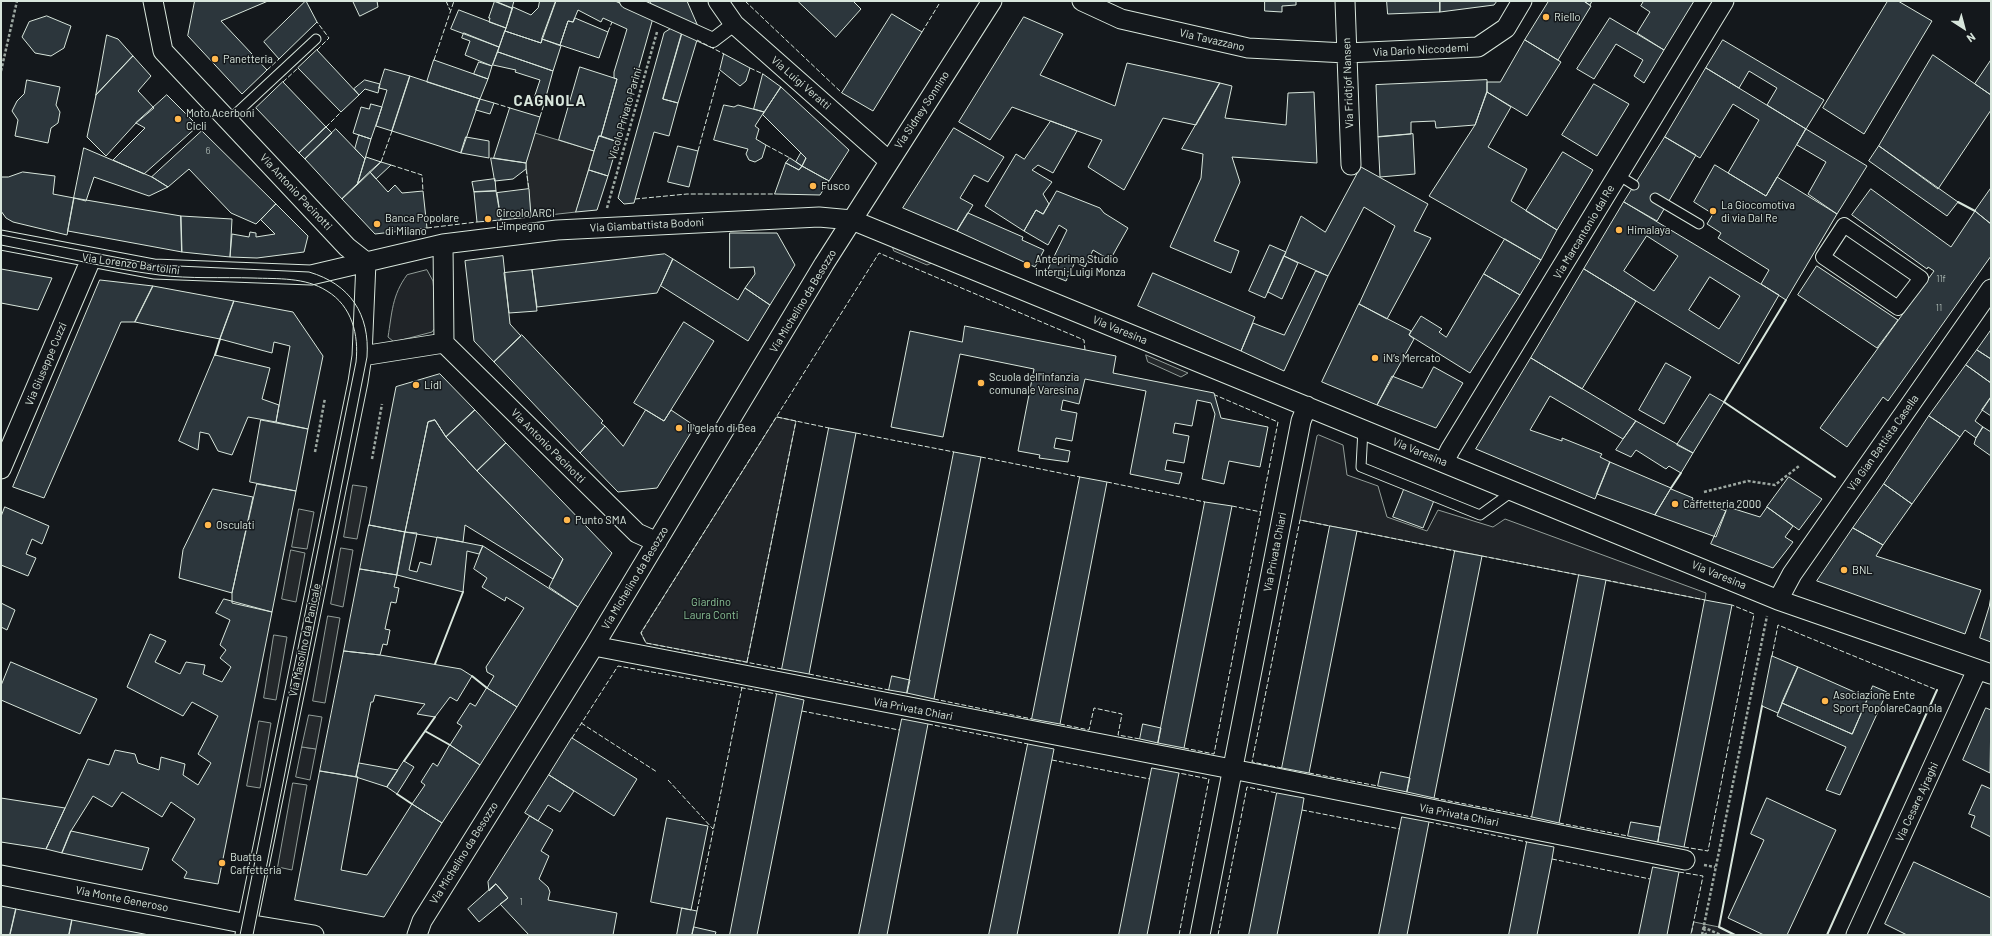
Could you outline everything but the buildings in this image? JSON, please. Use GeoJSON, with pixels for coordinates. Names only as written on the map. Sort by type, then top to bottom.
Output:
{"type":"FeatureCollection","features":[{"type":"Feature","properties":{"kind":"street","name":"Via Antonio Pacinotti"},"geometry":{"type":"LineString","coordinates":[[153,1],[163,51],[347,247],[366,262]]}},
{"type":"Feature","properties":{"kind":"street"},"geometry":{"type":"LineString","coordinates":[[627,1],[713,40],[734,24]]}},
{"type":"Feature","properties":{"kind":"street","name":"Via Luigi Veratti"},"geometry":{"type":"LineString","coordinates":[[718,1],[734,24],[889,161]]}},
{"type":"Feature","properties":{"kind":"street","name":"Via Sidney Sonnino"},"geometry":{"type":"LineString","coordinates":[[852,220],[992,1]]}},
{"type":"Feature","properties":{"kind":"street","name":"Via Tavazzano"},"geometry":{"type":"LineString","coordinates":[[1082,1],[1121,19],[1248,48],[1346,53]]}},
{"type":"Feature","properties":{"kind":"street","name":"Via Fridtjof Nansen"},"geometry":{"type":"LineString","coordinates":[[1344,1],[1351,165]]}},
{"type":"Feature","properties":{"kind":"street","name":"Via Dario Niccodemi"},"geometry":{"type":"LineString","coordinates":[[1346,53],[1478,47],[1506,28],[1522,1]]}},
{"type":"Feature","properties":{"kind":"street","name":"Via Marcantonio dal Re"},"geometry":{"type":"LineString","coordinates":[[1444,462],[1450,450],[1626,180],[1724,1]]}},
{"type":"Feature","properties":{"kind":"street","name":"Via Giambattista Bodoni"},"geometry":{"type":"LineString","coordinates":[[366,262],[443,244],[557,230],[819,217],[852,220]]}},
{"type":"Feature","properties":{"kind":"street","name":"Via Varesina"},"geometry":{"type":"LineString","coordinates":[[852,220],[1304,414],[1362,429],[1778,600],[1984,672]]}},
{"type":"Feature","properties":{"kind":"street","name":"Via Michelino da Besozzo"},"geometry":{"type":"LineString","coordinates":[[417,935],[422,921],[594,646],[852,220]]}},
{"type":"Feature","properties":{"kind":"street"},"geometry":{"type":"LineString","coordinates":[[1844,225],[1921,278],[1898,308],[1823,257],[1844,225]]}},
{"type":"Feature","properties":{"kind":"street","name":"Via Lorenzo Bartolini"},"geometry":{"type":"LineString","coordinates":[[1,240],[91,259],[177,272],[311,275],[366,262]]}},
{"type":"Feature","properties":{"kind":"street"},"geometry":{"type":"LineString","coordinates":[[362,356],[444,343],[443,244]]}},
{"type":"Feature","properties":{"kind":"street","name":"Via Giuseppe Cuzzi"},"geometry":{"type":"LineString","coordinates":[[1,469],[91,259]]}},
{"type":"Feature","properties":{"kind":"street","name":"Via Masolino da Panicale"},"geometry":{"type":"LineString","coordinates":[[245,927],[358,382],[362,356],[366,262]]}},
{"type":"Feature","properties":{"kind":"street","name":"Via Gian Battista Casella"},"geometry":{"type":"LineString","coordinates":[[1778,600],[1796,568],[1991,289]]}},
{"type":"Feature","properties":{"kind":"street","name":"Via Antonio Pacinotti"},"geometry":{"type":"LineString","coordinates":[[444,343],[637,533],[657,542]]}},
{"type":"Feature","properties":{"kind":"street","name":"Via Privata Chiari"},"geometry":{"type":"LineString","coordinates":[[1200,935],[1304,414]]}},
{"type":"Feature","properties":{"kind":"street","name":"Via Privata Chiari"},"geometry":{"type":"LineString","coordinates":[[594,646],[1233,770],[1685,860]]}},
{"type":"Feature","properties":{"kind":"street","name":"Via Cesare Ajraghi"},"geometry":{"type":"LineString","coordinates":[[1856,935],[1984,672]]}},
{"type":"Feature","properties":{"kind":"street","name":"Via Monte Generoso"},"geometry":{"type":"LineString","coordinates":[[1,875],[245,927],[314,935]]}},
{"type":"Feature","properties":{"kind":"lane"},"geometry":{"type":"LineString","coordinates":[[229,120],[316,39]]}},
{"type":"Feature","properties":{"kind":"lane"},"geometry":{"type":"LineString","coordinates":[[1656,198],[1699,224]]}},
{"type":"Feature","properties":{"kind":"lane"},"geometry":{"type":"LineString","coordinates":[[1362,429],[1361,467],[1480,515],[1513,491]]}},
{"type":"Feature","properties":{"kind":"path"},"geometry":{"type":"LineString","coordinates":[[1,71],[17,1]]}},
{"type":"Feature","properties":{"kind":"path","name":"Vicolo Privato Parini"},"geometry":{"type":"LineString","coordinates":[[606,211],[661,16]]}},
{"type":"Feature","properties":{"kind":"path"},"geometry":{"type":"LineString","coordinates":[[315,452],[325,398]]}},
{"type":"Feature","properties":{"kind":"path"},"geometry":{"type":"LineString","coordinates":[[372,459],[382,404]]}},
{"type":"Feature","properties":{"kind":"path"},"geometry":{"type":"LineString","coordinates":[[1704,492],[1748,481],[1775,485],[1798,466]]}},
{"type":"Feature","properties":{"kind":"path"},"geometry":{"type":"LineString","coordinates":[[1702,935],[1767,615]]}},
{"type":"Feature","properties":{"kind":"path"},"geometry":{"type":"LineString","coordinates":[[1703,927],[1706,935]]}},
{"type":"Feature","properties":{"kind":"path"},"geometry":{"type":"LineString","coordinates":[[1703,927],[1721,935]]}},
{"type":"Feature","properties":{"kind":"green space"},"geometry":{"type":"Polygon","coordinates":[[[427,270],[433,281],[437,325],[432,332],[394,342],[388,337],[393,304],[398,290],[407,275],[427,270]]]}},
{"type":"Feature","properties":{"kind":"green space","name":"Giardino Laura Conti"},"geometry":{"type":"Polygon","coordinates":[[[777,417],[796,421],[747,662],[646,643],[641,633],[777,417]]]}},
{"type":"Feature","properties":{"kind":"green space"},"geometry":{"type":"Polygon","coordinates":[[[1319,435],[1343,445],[1347,475],[1378,486],[1387,517],[1427,531],[1438,510],[1493,527],[1505,519],[1706,593],[1705,600],[1300,520],[1317,436],[1319,435]]]}},
{"type":"Feature","properties":{"kind":"green space"},"geometry":{"type":"Polygon","coordinates":[[[302,747],[316,749],[310,780],[296,777],[302,747]]]}},
{"type":"Feature","properties":{"kind":"green space"},"geometry":{"type":"Polygon","coordinates":[[[1694,922],[1719,927],[1735,935],[1691,935],[1694,922]]]}},
{"type":"Feature","properties":{"kind":"shaded area"},"geometry":{"type":"Polygon","coordinates":[[[535,133],[594,151],[576,212],[531,217],[526,163],[535,133]]]}},
{"type":"Feature","properties":{"kind":"shaded area"},"geometry":{"type":"Polygon","coordinates":[[[892,244],[934,262],[927,265],[894,251],[892,244]]]}},
{"type":"Feature","properties":{"kind":"shaded area"},"geometry":{"type":"Polygon","coordinates":[[[1146,355],[1188,373],[1181,377],[1148,362],[1146,355]]]}},
{"type":"Feature","properties":{"kind":"shaded area"},"geometry":{"type":"Polygon","coordinates":[[[353,485],[367,487],[357,539],[344,537],[353,485]]]}},
{"type":"Feature","properties":{"kind":"shaded area"},"geometry":{"type":"Polygon","coordinates":[[[299,509],[314,512],[307,549],[292,547],[299,509]]]}},
{"type":"Feature","properties":{"kind":"shaded area"},"geometry":{"type":"Polygon","coordinates":[[[341,548],[353,550],[343,607],[331,604],[341,548]]]}},
{"type":"Feature","properties":{"kind":"shaded area"},"geometry":{"type":"Polygon","coordinates":[[[291,550],[305,553],[296,602],[282,599],[291,550]]]}},
{"type":"Feature","properties":{"kind":"shaded area"},"geometry":{"type":"Polygon","coordinates":[[[328,616],[340,618],[325,703],[313,701],[328,616]]]}},
{"type":"Feature","properties":{"kind":"shaded area"},"geometry":{"type":"Polygon","coordinates":[[[274,635],[287,637],[276,700],[264,698],[274,635]]]}},
{"type":"Feature","properties":{"kind":"shaded area"},"geometry":{"type":"Polygon","coordinates":[[[309,715],[322,717],[316,749],[302,747],[309,715]]]}},
{"type":"Feature","properties":{"kind":"shaded area"},"geometry":{"type":"Polygon","coordinates":[[[259,721],[271,723],[260,788],[247,786],[259,721]]]}},
{"type":"Feature","properties":{"kind":"shaded area"},"geometry":{"type":"Polygon","coordinates":[[[293,783],[307,785],[292,870],[278,867],[293,783]]]}},
{"type":"Feature","properties":{"kind":"tram line"},"geometry":{"type":"LineString","coordinates":[[1,235],[156,265],[309,272],[336,284],[346,293],[361,314],[367,341],[367,357],[253,935]]}},
{"type":"Feature","properties":{"kind":"tram line"},"geometry":{"type":"LineString","coordinates":[[1,245],[99,265],[159,275],[301,281],[319,286],[336,297],[348,313],[352,322],[355,332],[357,352],[356,362],[240,935]]}},
{"type":"Feature","properties":{"kind":"fence"},"geometry":{"type":"LineString","coordinates":[[446,1],[450,10]]}},
{"type":"Feature","properties":{"kind":"fence"},"geometry":{"type":"LineString","coordinates":[[434,60],[454,1]]}},
{"type":"Feature","properties":{"kind":"fence"},"geometry":{"type":"LineString","coordinates":[[745,1],[842,93]]}},
{"type":"Feature","properties":{"kind":"fence"},"geometry":{"type":"LineString","coordinates":[[922,32],[939,4]]}},
{"type":"Feature","properties":{"kind":"fence"},"geometry":{"type":"LineString","coordinates":[[317,22],[329,38],[317,50]]}},
{"type":"Feature","properties":{"kind":"fence"},"geometry":{"type":"LineString","coordinates":[[608,32],[612,22]]}},
{"type":"Feature","properties":{"kind":"fence"},"geometry":{"type":"LineString","coordinates":[[697,40],[724,54]]}},
{"type":"Feature","properties":{"kind":"fence"},"geometry":{"type":"LineString","coordinates":[[267,70],[279,59]]}},
{"type":"Feature","properties":{"kind":"fence"},"geometry":{"type":"LineString","coordinates":[[283,82],[298,68]]}},
{"type":"Feature","properties":{"kind":"fence"},"geometry":{"type":"LineString","coordinates":[[750,68],[763,74]]}},
{"type":"Feature","properties":{"kind":"fence"},"geometry":{"type":"LineString","coordinates":[[698,151],[720,70]]}},
{"type":"Feature","properties":{"kind":"fence"},"geometry":{"type":"LineString","coordinates":[[494,103],[510,108]]}},
{"type":"Feature","properties":{"kind":"fence"},"geometry":{"type":"LineString","coordinates":[[540,117],[544,104]]}},
{"type":"Feature","properties":{"kind":"fence"},"geometry":{"type":"LineString","coordinates":[[326,127],[341,112]]}},
{"type":"Feature","properties":{"kind":"fence"},"geometry":{"type":"LineString","coordinates":[[381,162],[392,131]]}},
{"type":"Feature","properties":{"kind":"fence"},"geometry":{"type":"LineString","coordinates":[[766,145],[790,158]]}},
{"type":"Feature","properties":{"kind":"fence"},"geometry":{"type":"LineString","coordinates":[[391,165],[422,175],[423,191]]}},
{"type":"Feature","properties":{"kind":"fence"},"geometry":{"type":"LineString","coordinates":[[526,169],[529,189]]}},
{"type":"Feature","properties":{"kind":"fence"},"geometry":{"type":"LineString","coordinates":[[635,199],[687,194],[775,194]]}},
{"type":"Feature","properties":{"kind":"fence"},"geometry":{"type":"LineString","coordinates":[[427,228],[477,222]]}},
{"type":"Feature","properties":{"kind":"fence"},"geometry":{"type":"LineString","coordinates":[[782,669],[646,643],[641,633],[879,253],[1084,340],[1085,350]]}},
{"type":"Feature","properties":{"kind":"fence"},"geometry":{"type":"LineString","coordinates":[[1184,748],[1214,754],[1278,422],[1215,395]]}},
{"type":"Feature","properties":{"kind":"fence"},"geometry":{"type":"LineString","coordinates":[[777,417],[829,428]]}},
{"type":"Feature","properties":{"kind":"fence"},"geometry":{"type":"LineString","coordinates":[[747,662],[796,421]]}},
{"type":"Feature","properties":{"kind":"fence"},"geometry":{"type":"LineString","coordinates":[[856,433],[954,452]]}},
{"type":"Feature","properties":{"kind":"fence"},"geometry":{"type":"LineString","coordinates":[[981,457],[1080,477]]}},
{"type":"Feature","properties":{"kind":"fence"},"geometry":{"type":"LineString","coordinates":[[1107,482],[1205,502]]}},
{"type":"Feature","properties":{"kind":"fence"},"geometry":{"type":"LineString","coordinates":[[1232,506],[1261,512]]}},
{"type":"Feature","properties":{"kind":"fence"},"geometry":{"type":"LineString","coordinates":[[1282,768],[1252,762],[1300,520],[1330,526]]}},
{"type":"Feature","properties":{"kind":"fence"},"geometry":{"type":"LineString","coordinates":[[1357,531],[1455,551]]}},
{"type":"Feature","properties":{"kind":"fence"},"geometry":{"type":"LineString","coordinates":[[1482,556],[1579,575]]}},
{"type":"Feature","properties":{"kind":"fence"},"geometry":{"type":"LineString","coordinates":[[1606,580],[1705,600]]}},
{"type":"Feature","properties":{"kind":"fence"},"geometry":{"type":"LineString","coordinates":[[1684,847],[1708,851],[1754,614],[1732,605]]}},
{"type":"Feature","properties":{"kind":"fence"},"geometry":{"type":"LineString","coordinates":[[1772,656],[1778,625],[1937,690]]}},
{"type":"Feature","properties":{"kind":"fence"},"geometry":{"type":"LineString","coordinates":[[572,738],[618,666],[777,694]]}},
{"type":"Feature","properties":{"kind":"fence"},"geometry":{"type":"LineString","coordinates":[[809,674],[889,690]]}},
{"type":"Feature","properties":{"kind":"fence"},"geometry":{"type":"LineString","coordinates":[[697,911],[742,687]]}},
{"type":"Feature","properties":{"kind":"fence"},"geometry":{"type":"LineString","coordinates":[[934,699],[1032,719]]}},
{"type":"Feature","properties":{"kind":"fence"},"geometry":{"type":"LineString","coordinates":[[1060,724],[1089,730],[1094,708],[1122,714],[1118,735],[1140,739]]}},
{"type":"Feature","properties":{"kind":"fence"},"geometry":{"type":"LineString","coordinates":[[802,711],[899,730]]}},
{"type":"Feature","properties":{"kind":"fence"},"geometry":{"type":"LineString","coordinates":[[581,723],[657,772]]}},
{"type":"Feature","properties":{"kind":"fence"},"geometry":{"type":"LineString","coordinates":[[928,724],[1028,744]]}},
{"type":"Feature","properties":{"kind":"fence"},"geometry":{"type":"LineString","coordinates":[[1052,760],[1150,779]]}},
{"type":"Feature","properties":{"kind":"fence"},"geometry":{"type":"LineString","coordinates":[[1179,773],[1209,779],[1179,935]]}},
{"type":"Feature","properties":{"kind":"fence"},"geometry":{"type":"LineString","coordinates":[[1309,773],[1378,786]]}},
{"type":"Feature","properties":{"kind":"fence"},"geometry":{"type":"LineString","coordinates":[[668,780],[713,829]]}},
{"type":"Feature","properties":{"kind":"fence"},"geometry":{"type":"LineString","coordinates":[[1218,935],[1247,787],[1277,793]]}},
{"type":"Feature","properties":{"kind":"fence"},"geometry":{"type":"LineString","coordinates":[[1434,798],[1532,817]]}},
{"type":"Feature","properties":{"kind":"fence"},"geometry":{"type":"LineString","coordinates":[[1302,810],[1400,829]]}},
{"type":"Feature","properties":{"kind":"fence"},"geometry":{"type":"LineString","coordinates":[[1429,822],[1527,842]]}},
{"type":"Feature","properties":{"kind":"fence"},"geometry":{"type":"LineString","coordinates":[[1559,823],[1628,836]]}},
{"type":"Feature","properties":{"kind":"fence"},"geometry":{"type":"LineString","coordinates":[[1552,859],[1650,879]]}},
{"type":"Feature","properties":{"kind":"fence"},"geometry":{"type":"LineString","coordinates":[[1679,872],[1703,876],[1691,935]]}},
{"type":"Feature","properties":{"kind":"wall"},"geometry":{"type":"LineString","coordinates":[[1958,202],[1975,211]]}},
{"type":"Feature","properties":{"kind":"wall"},"geometry":{"type":"LineString","coordinates":[[1786,300],[1724,402],[1835,477]]}},
{"type":"Feature","properties":{"kind":"wall"},"geometry":{"type":"LineString","coordinates":[[215,355],[220,339]]}},
{"type":"Feature","properties":{"kind":"wall"},"geometry":{"type":"LineString","coordinates":[[1671,488],[1681,473]]}},
{"type":"Feature","properties":{"kind":"wall"},"geometry":{"type":"LineString","coordinates":[[435,664],[463,592]]}},
{"type":"Feature","properties":{"kind":"wall"},"geometry":{"type":"LineString","coordinates":[[1990,605],[1991,599]]}},
{"type":"Feature","properties":{"kind":"wall"},"geometry":{"type":"LineString","coordinates":[[472,676],[487,688]]}},
{"type":"Feature","properties":{"kind":"wall"},"geometry":{"type":"LineString","coordinates":[[1827,935],[1937,690]]}},
{"type":"Feature","properties":{"kind":"wall"},"geometry":{"type":"LineString","coordinates":[[1735,935],[1719,927],[1762,706]]}},
{"type":"Feature","properties":{"kind":"wall"},"geometry":{"type":"LineString","coordinates":[[404,761],[435,717]]}},
{"type":"Feature","properties":{"kind":"wall"},"geometry":{"type":"LineString","coordinates":[[425,731],[450,745]]}},
{"type":"Feature","properties":{"kind":"wall"},"geometry":{"type":"LineString","coordinates":[[397,794],[412,804]]}},
{"type":"Feature","properties":{"kind":"place","name":"Riello"},"geometry":{"type":"Point","coordinates":[1546,17]}},
{"type":"Feature","properties":{"kind":"place","name":"Panetteria"},"geometry":{"type":"Point","coordinates":[215,59]}},
{"type":"Feature","properties":{"kind":"place","name":"Moto Acerboni Cicli"},"geometry":{"type":"Point","coordinates":[178,119]}},
{"type":"Feature","properties":{"kind":"place","name":"Fusco"},"geometry":{"type":"Point","coordinates":[813,186]}},
{"type":"Feature","properties":{"kind":"place","name":"La Giocomotiva di via Dal Re"},"geometry":{"type":"Point","coordinates":[1713,211]}},
{"type":"Feature","properties":{"kind":"place","name":"Circolo ARCI L'impegno"},"geometry":{"type":"Point","coordinates":[488,219]}},
{"type":"Feature","properties":{"kind":"place","name":"Banca Popolare di Milano"},"geometry":{"type":"Point","coordinates":[377,224]}},
{"type":"Feature","properties":{"kind":"place","name":"Himalaya"},"geometry":{"type":"Point","coordinates":[1619,230]}},
{"type":"Feature","properties":{"kind":"place","name":"Anteprima Studio interni;Luigi Monza"},"geometry":{"type":"Point","coordinates":[1027,265]}},
{"type":"Feature","properties":{"kind":"place","name":"iN’s Mercato"},"geometry":{"type":"Point","coordinates":[1375,358]}},
{"type":"Feature","properties":{"kind":"place","name":"Scuola dell'infanzia comunale Varesina"},"geometry":{"type":"Point","coordinates":[981,383]}},
{"type":"Feature","properties":{"kind":"place","name":"Lidl"},"geometry":{"type":"Point","coordinates":[416,385]}},
{"type":"Feature","properties":{"kind":"place","name":"Il gelato di Bea"},"geometry":{"type":"Point","coordinates":[679,428]}},
{"type":"Feature","properties":{"kind":"place","name":"Caffetteria 2000"},"geometry":{"type":"Point","coordinates":[1675,504]}},
{"type":"Feature","properties":{"kind":"place","name":"Punto SMA"},"geometry":{"type":"Point","coordinates":[567,520]}},
{"type":"Feature","properties":{"kind":"place","name":"Osculati"},"geometry":{"type":"Point","coordinates":[208,525]}},
{"type":"Feature","properties":{"kind":"place","name":"BNL"},"geometry":{"type":"Point","coordinates":[1844,570]}},
{"type":"Feature","properties":{"kind":"place","name":"Asociazione Ente Sport PopolareCagnola"},"geometry":{"type":"Point","coordinates":[1825,701]}},
{"type":"Feature","properties":{"kind":"place","name":"Buatta Caffetteria"},"geometry":{"type":"Point","coordinates":[222,863]}},
{"type":"Feature","properties":{"kind":"district","name":"CAGNOLA"},"geometry":{"type":"Point","coordinates":[550,101]}}]}
